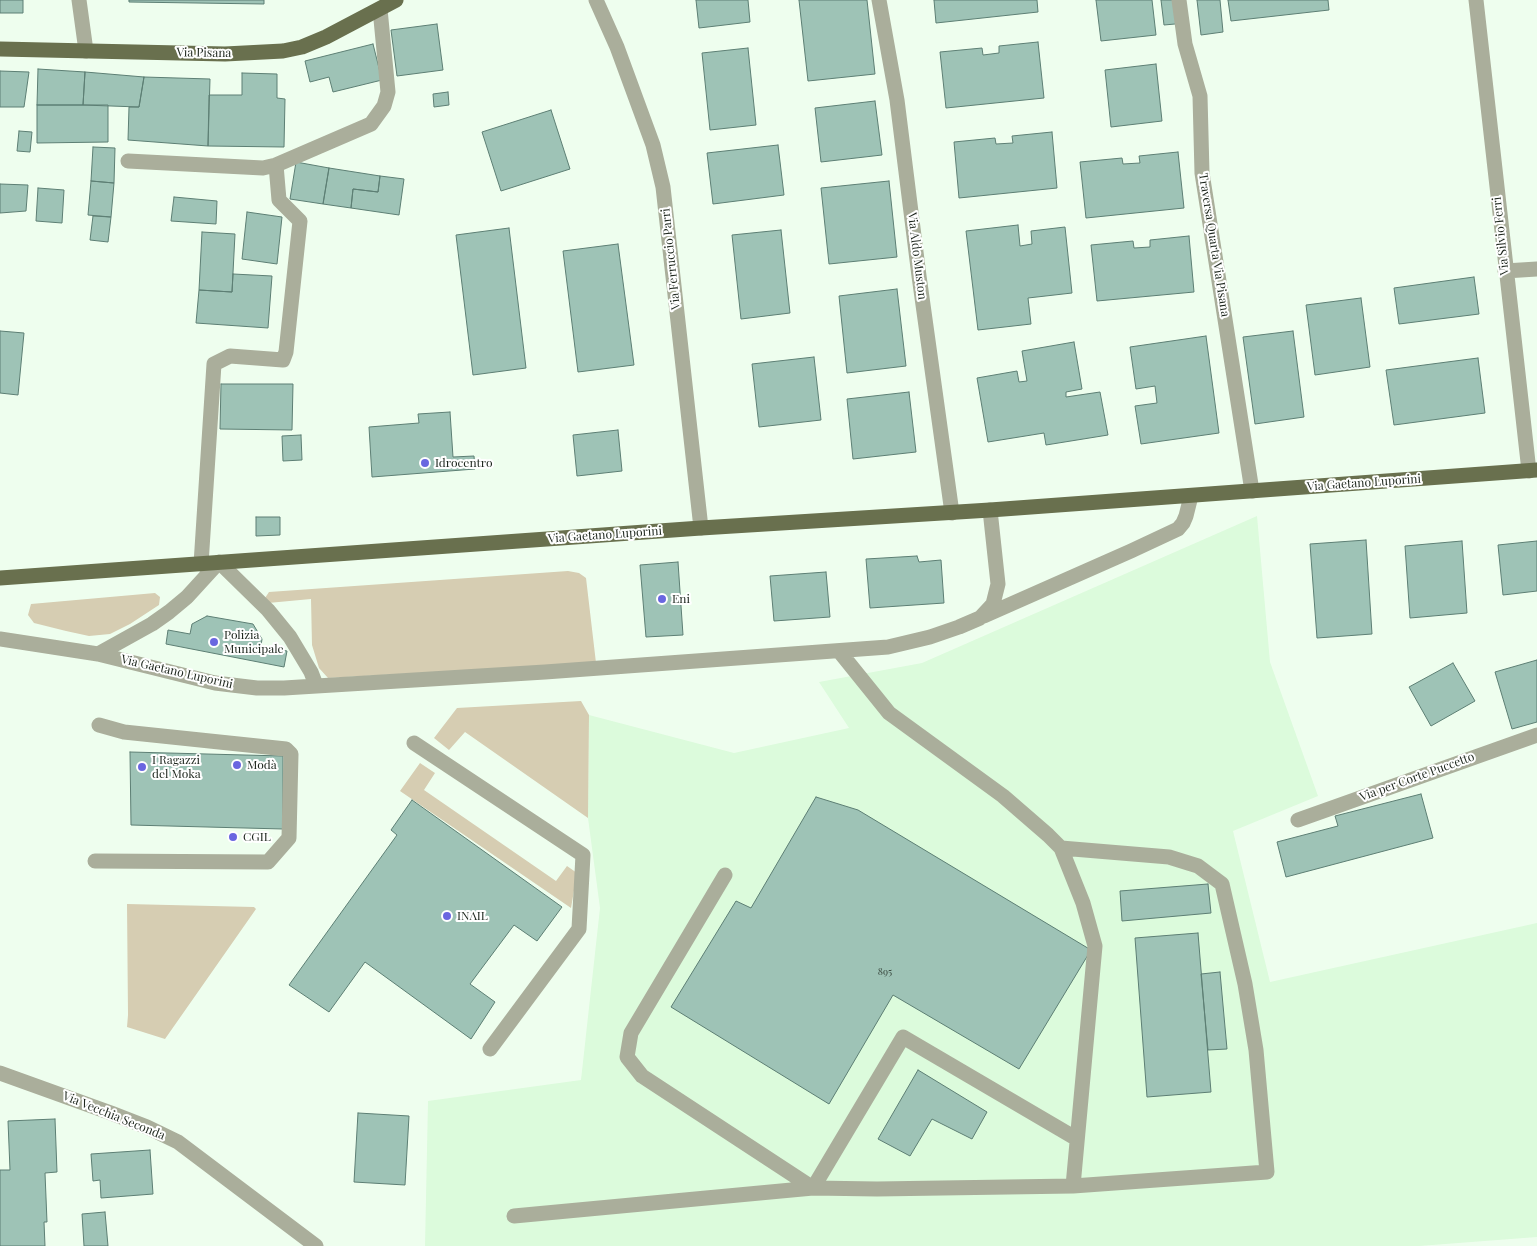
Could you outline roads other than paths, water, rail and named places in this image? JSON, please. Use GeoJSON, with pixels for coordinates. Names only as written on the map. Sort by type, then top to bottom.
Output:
{"type":"FeatureCollection","features":[{"type":"Feature","properties":{"kind":"main road","name":"Via Pisana"},"geometry":{"type":"LineString","coordinates":[[0,49],[225,54],[283,51],[302,47],[326,37],[396,0]]}},
{"type":"Feature","properties":{"kind":"main road","name":"Via Gaetano Luporini"},"geometry":{"type":"LineString","coordinates":[[0,578],[1533,471]]}},
{"type":"Feature","properties":{"kind":"street"},"geometry":{"type":"LineString","coordinates":[[79,0],[86,51]]}},
{"type":"Feature","properties":{"kind":"street","name":"Via Ferruccio Parri"},"geometry":{"type":"LineString","coordinates":[[596,0],[617,47],[653,145],[662,187],[702,528]]}},
{"type":"Feature","properties":{"kind":"street","name":"Via Aldo Muston"},"geometry":{"type":"LineString","coordinates":[[878,0],[897,100],[920,285],[952,513]]}},
{"type":"Feature","properties":{"kind":"street","name":"Traversa Quarta Via Pisana"},"geometry":{"type":"LineString","coordinates":[[1179,0],[1185,44],[1200,96],[1202,173],[1252,491]]}},
{"type":"Feature","properties":{"kind":"street","name":"Via Silvio Ferri"},"geometry":{"type":"LineString","coordinates":[[1476,0],[1505,271],[1533,471]]}},
{"type":"Feature","properties":{"kind":"street"},"geometry":{"type":"LineString","coordinates":[[128,161],[263,168],[276,165],[371,124],[384,106],[388,92],[380,9]]}},
{"type":"Feature","properties":{"kind":"street"},"geometry":{"type":"LineString","coordinates":[[201,564],[214,364],[230,356],[283,360],[286,352],[300,220],[279,200],[276,165]]}},
{"type":"Feature","properties":{"kind":"street"},"geometry":{"type":"LineString","coordinates":[[1505,271],[1537,269]]}},
{"type":"Feature","properties":{"kind":"street","name":"Via Gaetano Luporini"},"geometry":{"type":"LineString","coordinates":[[0,639],[98,654],[215,683],[257,688],[544,672],[888,647],[960,627],[1178,529],[1186,516],[1191,496]]}},
{"type":"Feature","properties":{"kind":"street"},"geometry":{"type":"LineString","coordinates":[[980,618],[993,604],[998,584],[990,510]]}},
{"type":"Feature","properties":{"kind":"street"},"geometry":{"type":"LineString","coordinates":[[219,562],[268,610],[290,637],[311,672],[316,685]]}},
{"type":"Feature","properties":{"kind":"street","name":"Via Gaetano Luporini"},"geometry":{"type":"LineString","coordinates":[[98,654],[152,624],[169,612],[187,597],[219,562]]}},
{"type":"Feature","properties":{"kind":"street","name":"Via Gaetano Luporini"},"geometry":{"type":"LineString","coordinates":[[0,632],[20,642]]}},
{"type":"Feature","properties":{"kind":"street"},"geometry":{"type":"LineString","coordinates":[[839,651],[889,713],[1003,796],[1061,848],[1083,903],[1095,946],[1073,1186]]}},
{"type":"Feature","properties":{"kind":"street"},"geometry":{"type":"LineString","coordinates":[[95,861],[268,862],[289,838],[291,754],[286,749],[124,732],[99,725]]}},
{"type":"Feature","properties":{"kind":"street","name":"Via per Corte Puccetto"},"geometry":{"type":"LineString","coordinates":[[1298,820],[1537,735]]}},
{"type":"Feature","properties":{"kind":"street"},"geometry":{"type":"LineString","coordinates":[[414,743],[583,855],[579,929],[490,1049]]}},
{"type":"Feature","properties":{"kind":"street"},"geometry":{"type":"LineString","coordinates":[[514,1216],[813,1188],[877,1190],[1073,1186],[1267,1172],[1256,1050],[1245,984],[1222,884],[1198,866],[1169,857],[1061,848]]}},
{"type":"Feature","properties":{"kind":"street"},"geometry":{"type":"LineString","coordinates":[[725,875],[631,1033],[627,1057],[642,1076],[813,1188]]}},
{"type":"Feature","properties":{"kind":"street"},"geometry":{"type":"LineString","coordinates":[[813,1188],[903,1036],[1077,1139]]}},
{"type":"Feature","properties":{"kind":"street","name":"Via Vecchia Seconda"},"geometry":{"type":"LineString","coordinates":[[0,1073],[111,1113],[178,1142],[316,1246]]}},
{"type":"Feature","properties":{"kind":"place","name":"Idrocentro"},"geometry":{"type":"Point","coordinates":[425,463]}},
{"type":"Feature","properties":{"kind":"place","name":"Eni"},"geometry":{"type":"Point","coordinates":[662,599]}},
{"type":"Feature","properties":{"kind":"place","name":"Polizia Municipale"},"geometry":{"type":"Point","coordinates":[214,642]}},
{"type":"Feature","properties":{"kind":"place","name":"Modà"},"geometry":{"type":"Point","coordinates":[237,765]}},
{"type":"Feature","properties":{"kind":"place","name":"I Ragazzi del Moka"},"geometry":{"type":"Point","coordinates":[142,767]}},
{"type":"Feature","properties":{"kind":"place","name":"CGIL"},"geometry":{"type":"Point","coordinates":[233,837]}},
{"type":"Feature","properties":{"kind":"place","name":"INAIL"},"geometry":{"type":"Point","coordinates":[447,916]}}]}
